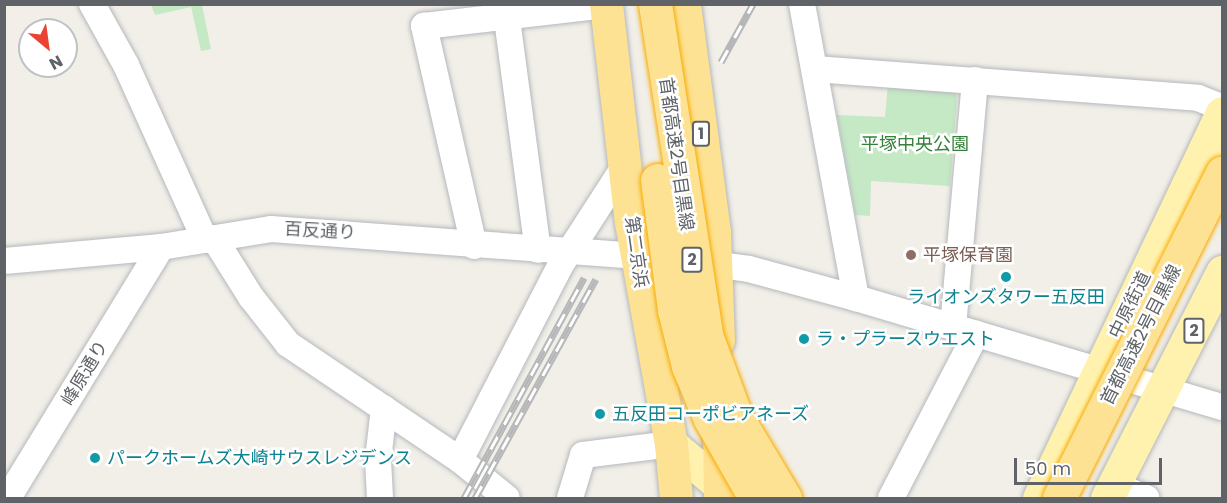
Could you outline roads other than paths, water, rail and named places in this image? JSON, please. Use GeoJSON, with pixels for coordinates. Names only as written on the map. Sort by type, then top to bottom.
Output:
{"type":"FeatureCollection","features":[{"type":"Feature","properties":{"kind":"highway","name":"首都高速2号目黒線"},"geometry":{"type":"LineString","coordinates":[[633,4],[681,342],[710,419],[755,498]]}},
{"type":"Feature","properties":{"kind":"highway","name":"首都高速2号目黒線"},"geometry":{"type":"LineString","coordinates":[[655,4],[706,335],[736,416],[785,498]]}},
{"type":"Feature","properties":{"kind":"highway","name":"1"},"geometry":{"type":"LineString","coordinates":[[684,4],[715,263],[725,493]]}},
{"type":"Feature","properties":{"kind":"highway","name":"第二京浜"},"geometry":{"type":"LineString","coordinates":[[606,5],[636,256],[670,444],[676,498]]}},
{"type":"Feature","properties":{"kind":"highway","name":"首都高速2号目黒線"},"geometry":{"type":"LineString","coordinates":[[1059,498],[1222,172]]}},
{"type":"Feature","properties":{"kind":"highway","name":"首都高速2号目黒線"},"geometry":{"type":"LineString","coordinates":[[1081,498],[1222,213]]}},
{"type":"Feature","properties":{"kind":"main road","name":"中原街道"},"geometry":{"type":"LineString","coordinates":[[1039,498],[1222,113]]}},
{"type":"Feature","properties":{"kind":"main road","name":"2"},"geometry":{"type":"LineString","coordinates":[[1111,492],[1222,272]]}},
{"type":"Feature","properties":{"kind":"main road"},"geometry":{"type":"LineString","coordinates":[[719,349],[736,399],[759,443],[798,498]]}},
{"type":"Feature","properties":{"kind":"main road"},"geometry":{"type":"LineString","coordinates":[[670,444],[725,493]]}},
{"type":"Feature","properties":{"kind":"street"},"geometry":{"type":"LineString","coordinates":[[92,4],[126,64],[210,239],[288,344],[460,460],[501,494]]}},
{"type":"Feature","properties":{"kind":"street"},"geometry":{"type":"LineString","coordinates":[[802,4],[856,298]]}},
{"type":"Feature","properties":{"kind":"street"},"geometry":{"type":"LineString","coordinates":[[474,246],[424,26],[447,14],[606,5]]}},
{"type":"Feature","properties":{"kind":"street"},"geometry":{"type":"LineString","coordinates":[[506,10],[538,250]]}},
{"type":"Feature","properties":{"kind":"street"},"geometry":{"type":"LineString","coordinates":[[815,69],[1198,98],[1222,107]]}},
{"type":"Feature","properties":{"kind":"street"},"geometry":{"type":"LineString","coordinates":[[891,498],[964,331],[975,80]]}},
{"type":"Feature","properties":{"kind":"street"},"geometry":{"type":"LineString","coordinates":[[460,460],[570,251],[624,167]]}},
{"type":"Feature","properties":{"kind":"street","name":"百反通り"},"geometry":{"type":"LineString","coordinates":[[4,261],[161,247],[271,229],[359,233],[474,246],[715,263],[856,298],[1222,407]]}},
{"type":"Feature","properties":{"kind":"street","name":"峰原通り"},"geometry":{"type":"LineString","coordinates":[[8,498],[161,247]]}},
{"type":"Feature","properties":{"kind":"street"},"geometry":{"type":"LineString","coordinates":[[380,498],[378,460],[384,408]]}},
{"type":"Feature","properties":{"kind":"street"},"geometry":{"type":"LineString","coordinates":[[570,498],[583,455],[670,444]]}},
{"type":"Feature","properties":{"kind":"street"},"geometry":{"type":"LineString","coordinates":[[1111,492],[1146,498]]}},
{"type":"Feature","properties":{"kind":"railway"},"geometry":{"type":"LineString","coordinates":[[721,62],[753,4]]}},
{"type":"Feature","properties":{"kind":"railway"},"geometry":{"type":"LineString","coordinates":[[464,498],[584,278]]}},
{"type":"Feature","properties":{"kind":"railway"},"geometry":{"type":"LineString","coordinates":[[475,498],[596,279]]}},
{"type":"Feature","properties":{"kind":"place","name":"平塚保育園"},"geometry":{"type":"Point","coordinates":[911,255]}},
{"type":"Feature","properties":{"kind":"place","name":"ライオンズタワー五反田"},"geometry":{"type":"Point","coordinates":[1006,277]}},
{"type":"Feature","properties":{"kind":"place","name":"ラ・プラースウエスト"},"geometry":{"type":"Point","coordinates":[804,339]}},
{"type":"Feature","properties":{"kind":"place","name":"五反田コーポビアネーズ"},"geometry":{"type":"Point","coordinates":[600,414]}},
{"type":"Feature","properties":{"kind":"place","name":"パークホームズ大崎サウスレジデンス"},"geometry":{"type":"Point","coordinates":[95,458]}},
{"type":"Feature","properties":{"kind":"park label","name":"平塚中央公園"},"geometry":{"type":"Point","coordinates":[915,144]}}]}
